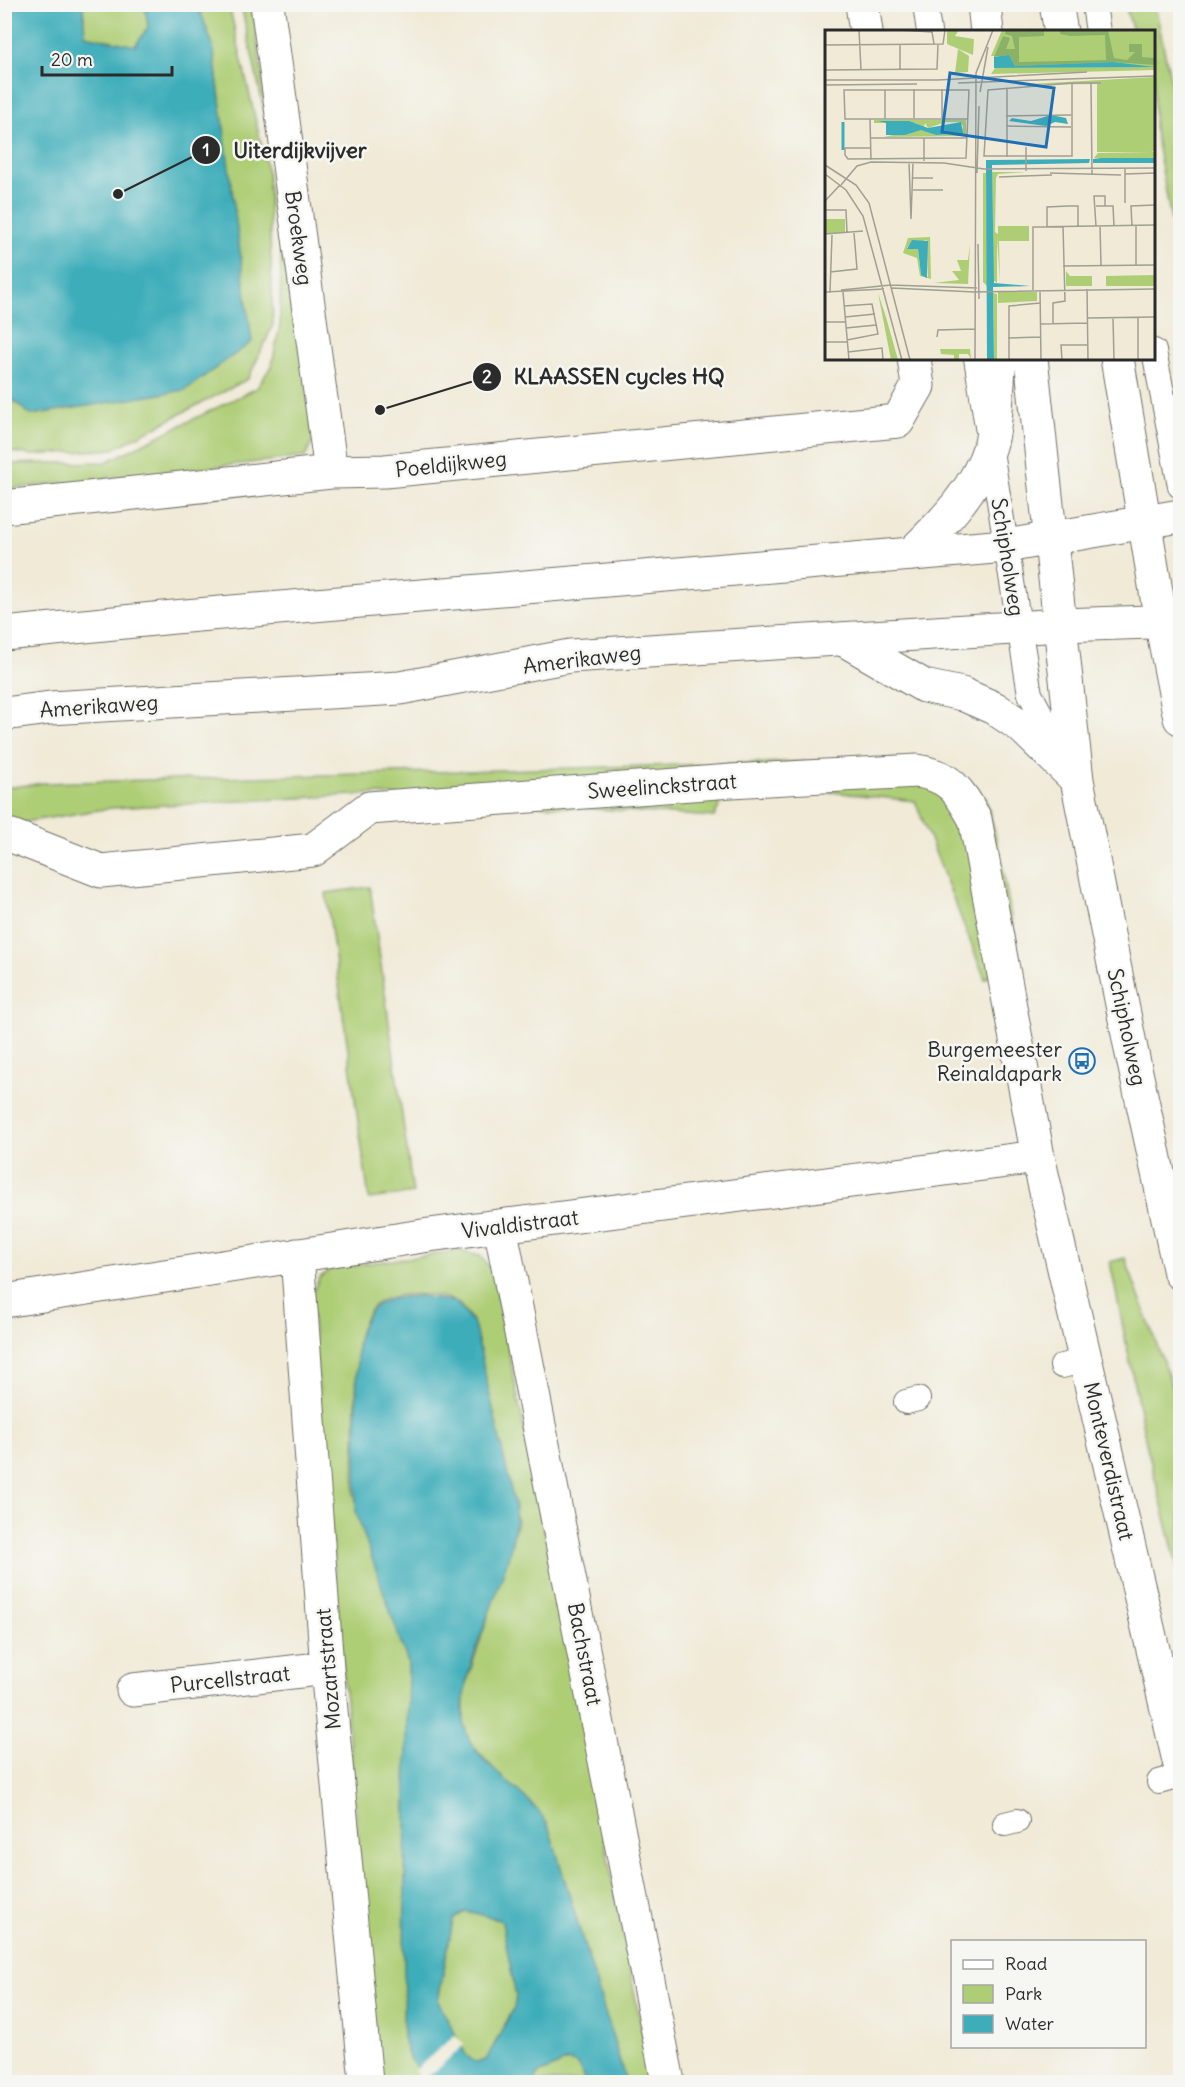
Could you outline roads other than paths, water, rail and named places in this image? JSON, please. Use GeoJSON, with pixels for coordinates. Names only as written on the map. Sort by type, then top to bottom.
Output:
{"type":"FeatureCollection","features":[{"type":"Feature","properties":{"kind":"street","name":"Broekweg"},"geometry":{"type":"LineString","coordinates":[[267,4],[331,472]]}},
{"type":"Feature","properties":{"kind":"street"},"geometry":{"type":"LineString","coordinates":[[862,4],[866,30]]}},
{"type":"Feature","properties":{"kind":"street"},"geometry":{"type":"LineString","coordinates":[[984,4],[987,30]]}},
{"type":"Feature","properties":{"kind":"street"},"geometry":{"type":"LineString","coordinates":[[1056,4],[1061,30]]}},
{"type":"Feature","properties":{"kind":"street","name":"Poeldijkweg"},"geometry":{"type":"LineString","coordinates":[[4,507],[331,472],[396,470],[898,421],[918,386],[914,360]]}},
{"type":"Feature","properties":{"kind":"street"},"geometry":{"type":"LineString","coordinates":[[911,554],[942,525],[964,497],[990,446],[1000,360]]}},
{"type":"Feature","properties":{"kind":"street","name":"Schipholweg"},"geometry":{"type":"LineString","coordinates":[[1031,360],[1077,780],[1132,1054],[1180,1273]]}},
{"type":"Feature","properties":{"kind":"street"},"geometry":{"type":"LineString","coordinates":[[1117,360],[1146,522],[1171,621],[1180,718]]}},
{"type":"Feature","properties":{"kind":"street"},"geometry":{"type":"LineString","coordinates":[[4,634],[174,617],[1006,546],[1180,516]]}},
{"type":"Feature","properties":{"kind":"street","name":"Amerikaweg"},"geometry":{"type":"LineString","coordinates":[[4,714],[50,708],[400,688],[570,656],[1019,627],[1171,621]]}},
{"type":"Feature","properties":{"kind":"street"},"geometry":{"type":"LineString","coordinates":[[843,639],[924,686],[962,694],[994,708],[1021,726],[1077,780]]}},
{"type":"Feature","properties":{"kind":"street","name":"Sweelinckstraat"},"geometry":{"type":"LineString","coordinates":[[4,837],[12,836],[101,871],[313,850],[369,808],[731,780],[917,771],[938,774],[961,794],[975,819],[1038,1157]]}},
{"type":"Feature","properties":{"kind":"street","name":"Vivaldistraat"},"geometry":{"type":"LineString","coordinates":[[4,1301],[500,1226],[1038,1157]]}},
{"type":"Feature","properties":{"kind":"street","name":"Monteverdistraat"},"geometry":{"type":"LineString","coordinates":[[1038,1157],[1074,1363],[1173,1774]]}},
{"type":"Feature","properties":{"kind":"street","name":"Bachstraat"},"geometry":{"type":"LineString","coordinates":[[500,1226],[668,2082]]}},
{"type":"Feature","properties":{"kind":"street","name":"Mozartstraat"},"geometry":{"type":"LineString","coordinates":[[297,1255],[327,1668],[366,2082]]}},
{"type":"Feature","properties":{"kind":"street","name":"Purcellstraat"},"geometry":{"type":"LineString","coordinates":[[133,1690],[327,1668]]}},
{"type":"Feature","properties":{"kind":"lane"},"geometry":{"type":"LineString","coordinates":[[925,4],[929,30]]}},
{"type":"Feature","properties":{"kind":"lane"},"geometry":{"type":"LineString","coordinates":[[1094,4],[1098,30]]}},
{"type":"Feature","properties":{"kind":"lane"},"geometry":{"type":"LineString","coordinates":[[1155,356],[1180,486]]}},
{"type":"Feature","properties":{"kind":"lane","name":"Schipholweg"},"geometry":{"type":"LineString","coordinates":[[976,360],[1030,694],[1077,780]]}},
{"type":"Feature","properties":{"kind":"water"},"geometry":{"type":"Polygon","coordinates":[[[5,4],[83,5],[85,35],[135,46],[148,27],[145,5],[198,5],[213,46],[252,342],[185,390],[31,415],[5,393],[5,4]]]}},
{"type":"Feature","properties":{"kind":"water"},"geometry":{"type":"Polygon","coordinates":[[[421,1296],[456,1302],[474,1324],[515,1507],[514,1533],[507,1563],[473,1657],[466,1686],[463,1713],[468,1737],[484,1760],[530,1802],[548,1825],[626,2082],[585,2082],[578,2064],[568,2061],[538,2074],[535,2082],[428,2082],[409,2058],[403,2038],[408,1663],[356,1512],[357,1345],[360,1331],[370,1311],[377,1305],[395,1298],[421,1296]],[[466,1911],[453,1920],[438,2001],[466,2055],[476,2063],[486,2060],[514,2008],[516,1996],[502,1922],[499,1919],[466,1911]]]}},
{"type":"Feature","properties":{"kind":"place","name":"Uiterdijkvijver"},"geometry":{"type":"Point","coordinates":[118,194]}},
{"type":"Feature","properties":{"kind":"place","name":"KLAASSEN cycles HQ"},"geometry":{"type":"Point","coordinates":[380,410]}},
{"type":"Feature","properties":{"kind":"place","name":"Burgemeester Reinaldapark"},"geometry":{"type":"Point","coordinates":[1082,1061]}}]}
